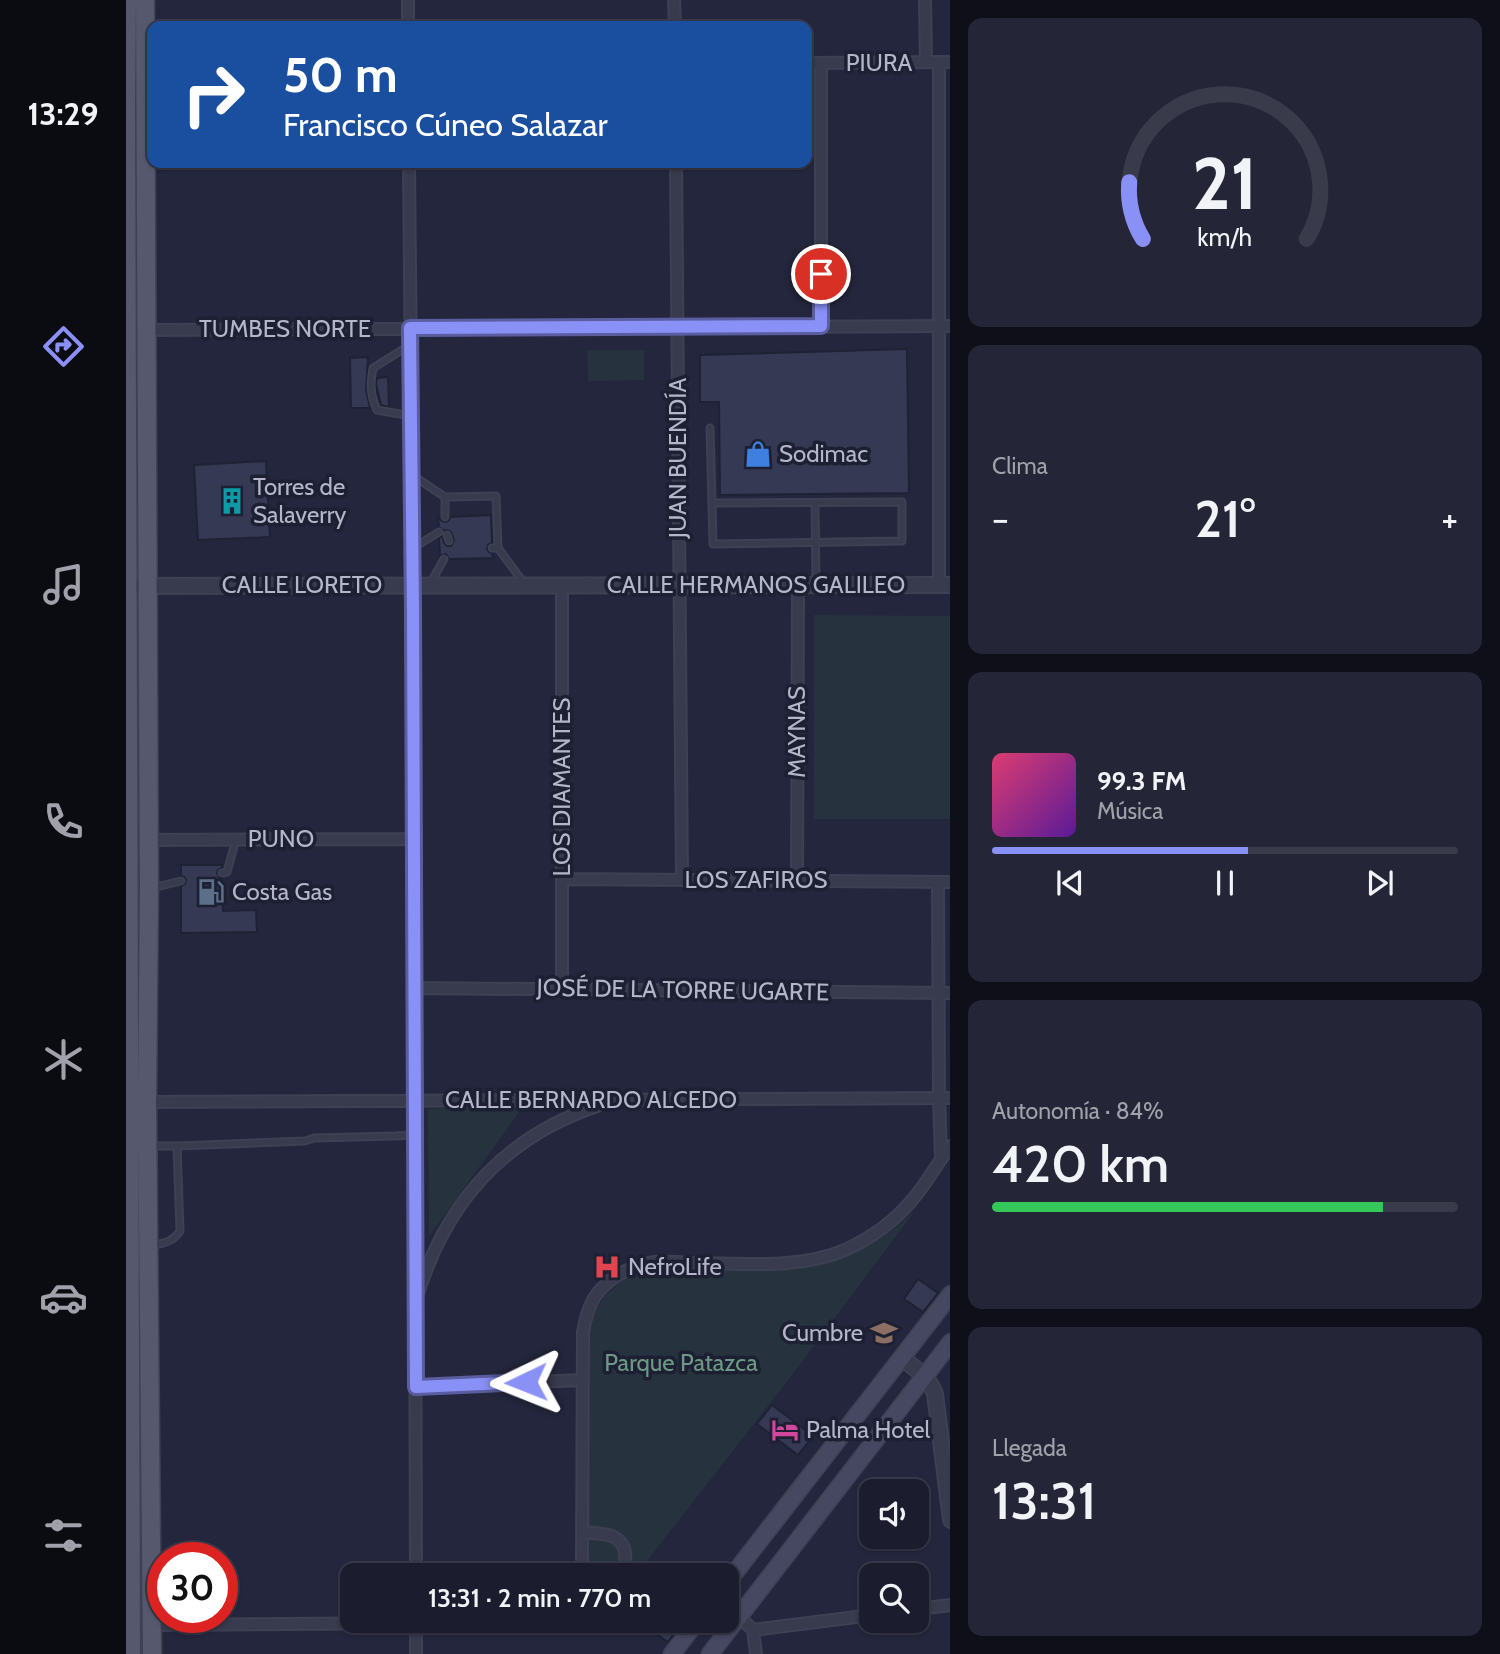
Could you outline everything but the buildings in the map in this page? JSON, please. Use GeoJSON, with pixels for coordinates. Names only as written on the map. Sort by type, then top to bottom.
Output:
{"type":"FeatureCollection","features":[{"type":"Feature","properties":{"kind":"main road"},"geometry":{"type":"LineString","coordinates":[[127,0],[128,1625],[131,1654]]}},
{"type":"Feature","properties":{"kind":"main road"},"geometry":{"type":"LineString","coordinates":[[145,0],[147,34]]}},
{"type":"Feature","properties":{"kind":"main road"},"geometry":{"type":"LineString","coordinates":[[148,168],[147,1146],[151,1542]]}},
{"type":"Feature","properties":{"kind":"main road"},"geometry":{"type":"LineString","coordinates":[[739,1567],[950,1294]]}},
{"type":"Feature","properties":{"kind":"main road"},"geometry":{"type":"LineString","coordinates":[[710,1654],[950,1342]]}},
{"type":"Feature","properties":{"kind":"main road"},"geometry":{"type":"LineString","coordinates":[[152,1633],[152,1654]]}},
{"type":"Feature","properties":{"kind":"main road"},"geometry":{"type":"LineString","coordinates":[[673,1654],[688,1633]]}},
{"type":"Feature","properties":{"kind":"street"},"geometry":{"type":"LineString","coordinates":[[408,0],[408,21]]}},
{"type":"Feature","properties":{"kind":"street"},"geometry":{"type":"LineString","coordinates":[[674,0],[674,21]]}},
{"type":"Feature","properties":{"kind":"street"},"geometry":{"type":"LineString","coordinates":[[925,0],[926,62]]}},
{"type":"Feature","properties":{"kind":"street"},"geometry":{"type":"LineString","coordinates":[[944,585],[945,62]]}},
{"type":"Feature","properties":{"kind":"street","name":"PIURA"},"geometry":{"type":"LineString","coordinates":[[812,63],[945,62]]}},
{"type":"Feature","properties":{"kind":"street"},"geometry":{"type":"LineString","coordinates":[[821,63],[821,326]]}},
{"type":"Feature","properties":{"kind":"street"},"geometry":{"type":"LineString","coordinates":[[409,168],[416,1563]]}},
{"type":"Feature","properties":{"kind":"street","name":"JUAN BUENDÍA"},"geometry":{"type":"LineString","coordinates":[[676,168],[682,879]]}},
{"type":"Feature","properties":{"kind":"street","name":"TUMBES NORTE"},"geometry":{"type":"LineString","coordinates":[[146,330],[945,326]]}},
{"type":"Feature","properties":{"kind":"street","name":"CALLE LORETO"},"geometry":{"type":"LineString","coordinates":[[127,586],[562,585]]}},
{"type":"Feature","properties":{"kind":"street","name":"CALLE HERMANOS GALILEO"},"geometry":{"type":"LineString","coordinates":[[562,585],[944,585]]}},
{"type":"Feature","properties":{"kind":"street","name":"LOS DIAMANTES"},"geometry":{"type":"LineString","coordinates":[[562,585],[562,989]]}},
{"type":"Feature","properties":{"kind":"street","name":"MAYNAS"},"geometry":{"type":"LineString","coordinates":[[796,879],[798,585]]}},
{"type":"Feature","properties":{"kind":"street","name":"PUNO"},"geometry":{"type":"LineString","coordinates":[[148,840],[414,839]]}},
{"type":"Feature","properties":{"kind":"street","name":"LOS ZAFIROS"},"geometry":{"type":"LineString","coordinates":[[562,879],[950,882]]}},
{"type":"Feature","properties":{"kind":"street"},"geometry":{"type":"LineString","coordinates":[[938,882],[945,993],[941,1158]]}},
{"type":"Feature","properties":{"kind":"street","name":"JOSÉ DE LA TORRE UGARTE"},"geometry":{"type":"LineString","coordinates":[[415,988],[945,993]]}},
{"type":"Feature","properties":{"kind":"street","name":"CALLE BERNARDO ALCEDO"},"geometry":{"type":"LineString","coordinates":[[127,1102],[944,1098]]}},
{"type":"Feature","properties":{"kind":"street"},"geometry":{"type":"LineString","coordinates":[[415,1303],[426,1268],[442,1234],[461,1202],[485,1174],[512,1149],[543,1128],[576,1112],[611,1101]]}},
{"type":"Feature","properties":{"kind":"street"},"geometry":{"type":"LineString","coordinates":[[583,1563],[583,1332],[588,1310],[599,1290],[631,1269],[654,1262],[774,1264],[813,1259],[843,1251],[869,1238],[913,1199],[950,1146]]}},
{"type":"Feature","properties":{"kind":"street"},"geometry":{"type":"LineString","coordinates":[[902,1358],[925,1376],[935,1394],[950,1518]]}},
{"type":"Feature","properties":{"kind":"street"},"geometry":{"type":"LineString","coordinates":[[416,1387],[582,1380]]}},
{"type":"Feature","properties":{"kind":"street"},"geometry":{"type":"LineString","coordinates":[[583,1532],[612,1536],[618,1540],[624,1547],[625,1563]]}},
{"type":"Feature","properties":{"kind":"street"},"geometry":{"type":"LineString","coordinates":[[929,1608],[950,1605]]}},
{"type":"Feature","properties":{"kind":"street"},"geometry":{"type":"LineString","coordinates":[[740,1617],[753,1630],[756,1654]]}},
{"type":"Feature","properties":{"kind":"street"},"geometry":{"type":"LineString","coordinates":[[753,1630],[859,1617]]}},
{"type":"Feature","properties":{"kind":"street"},"geometry":{"type":"LineString","coordinates":[[238,1624],[340,1623]]}},
{"type":"Feature","properties":{"kind":"street"},"geometry":{"type":"LineString","coordinates":[[416,1633],[416,1654]]}},
{"type":"Feature","properties":{"kind":"lane"},"geometry":{"type":"LineString","coordinates":[[410,345],[373,368],[370,380],[371,397],[377,410],[411,416]]}},
{"type":"Feature","properties":{"kind":"lane"},"geometry":{"type":"LineString","coordinates":[[710,428],[713,544],[902,541],[902,502],[712,503]]}},
{"type":"Feature","properties":{"kind":"lane"},"geometry":{"type":"LineString","coordinates":[[412,475],[445,497],[496,496],[495,548],[526,585]]}},
{"type":"Feature","properties":{"kind":"lane"},"geometry":{"type":"LineString","coordinates":[[445,497],[445,517]]}},
{"type":"Feature","properties":{"kind":"lane"},"geometry":{"type":"LineString","coordinates":[[815,503],[816,585]]}},
{"type":"Feature","properties":{"kind":"lane"},"geometry":{"type":"LineString","coordinates":[[413,548],[439,532]]}},
{"type":"Feature","properties":{"kind":"lane"},"geometry":{"type":"LineString","coordinates":[[429,585],[444,559]]}},
{"type":"Feature","properties":{"kind":"lane"},"geometry":{"type":"LineString","coordinates":[[222,873],[227,872],[236,839]]}},
{"type":"Feature","properties":{"kind":"lane"},"geometry":{"type":"LineString","coordinates":[[149,888],[181,881]]}},
{"type":"Feature","properties":{"kind":"lane"},"geometry":{"type":"LineString","coordinates":[[147,1146],[415,1135]]}},
{"type":"Feature","properties":{"kind":"lane"},"geometry":{"type":"LineString","coordinates":[[148,1247],[169,1242],[180,1231],[177,1146]]}},
{"type":"Feature","properties":{"kind":"green space"},"geometry":{"type":"Polygon","coordinates":[[[587,350],[644,350],[644,380],[588,381],[587,350]]]}},
{"type":"Feature","properties":{"kind":"green space"},"geometry":{"type":"Polygon","coordinates":[[[814,615],[950,616],[950,819],[814,819],[814,615]]]}},
{"type":"Feature","properties":{"kind":"green space"},"geometry":{"type":"Polygon","coordinates":[[[523,1107],[429,1236],[428,1109],[523,1107]]]}},
{"type":"Feature","properties":{"kind":"green space","name":"Parque Patazca"},"geometry":{"type":"Polygon","coordinates":[[[914,1212],[792,1375],[645,1563],[583,1563],[587,1554],[587,1340],[594,1314],[604,1297],[623,1280],[645,1271],[827,1264],[890,1232],[914,1212]]]}},
{"type":"Feature","properties":{"kind":"place","name":"Sodimac"},"geometry":{"type":"Point","coordinates":[758,454]}},
{"type":"Feature","properties":{"kind":"place","name":"Torres de Salaverry"},"geometry":{"type":"Point","coordinates":[232,501]}},
{"type":"Feature","properties":{"kind":"place","name":"Costa Gas"},"geometry":{"type":"Point","coordinates":[211,892]}},
{"type":"Feature","properties":{"kind":"place","name":"NefroLife"},"geometry":{"type":"Point","coordinates":[607,1267]}},
{"type":"Feature","properties":{"kind":"place","name":"Cumbre"},"geometry":{"type":"Point","coordinates":[884,1333]}},
{"type":"Feature","properties":{"kind":"place","name":"Palma Hotel"},"geometry":{"type":"Point","coordinates":[785,1430]}},
{"type":"Feature","properties":{"kind":"route"},"geometry":{"type":"LineString","coordinates":[[526,1382],[416,1387],[410,328],[821,326],[821,274]]}}]}
